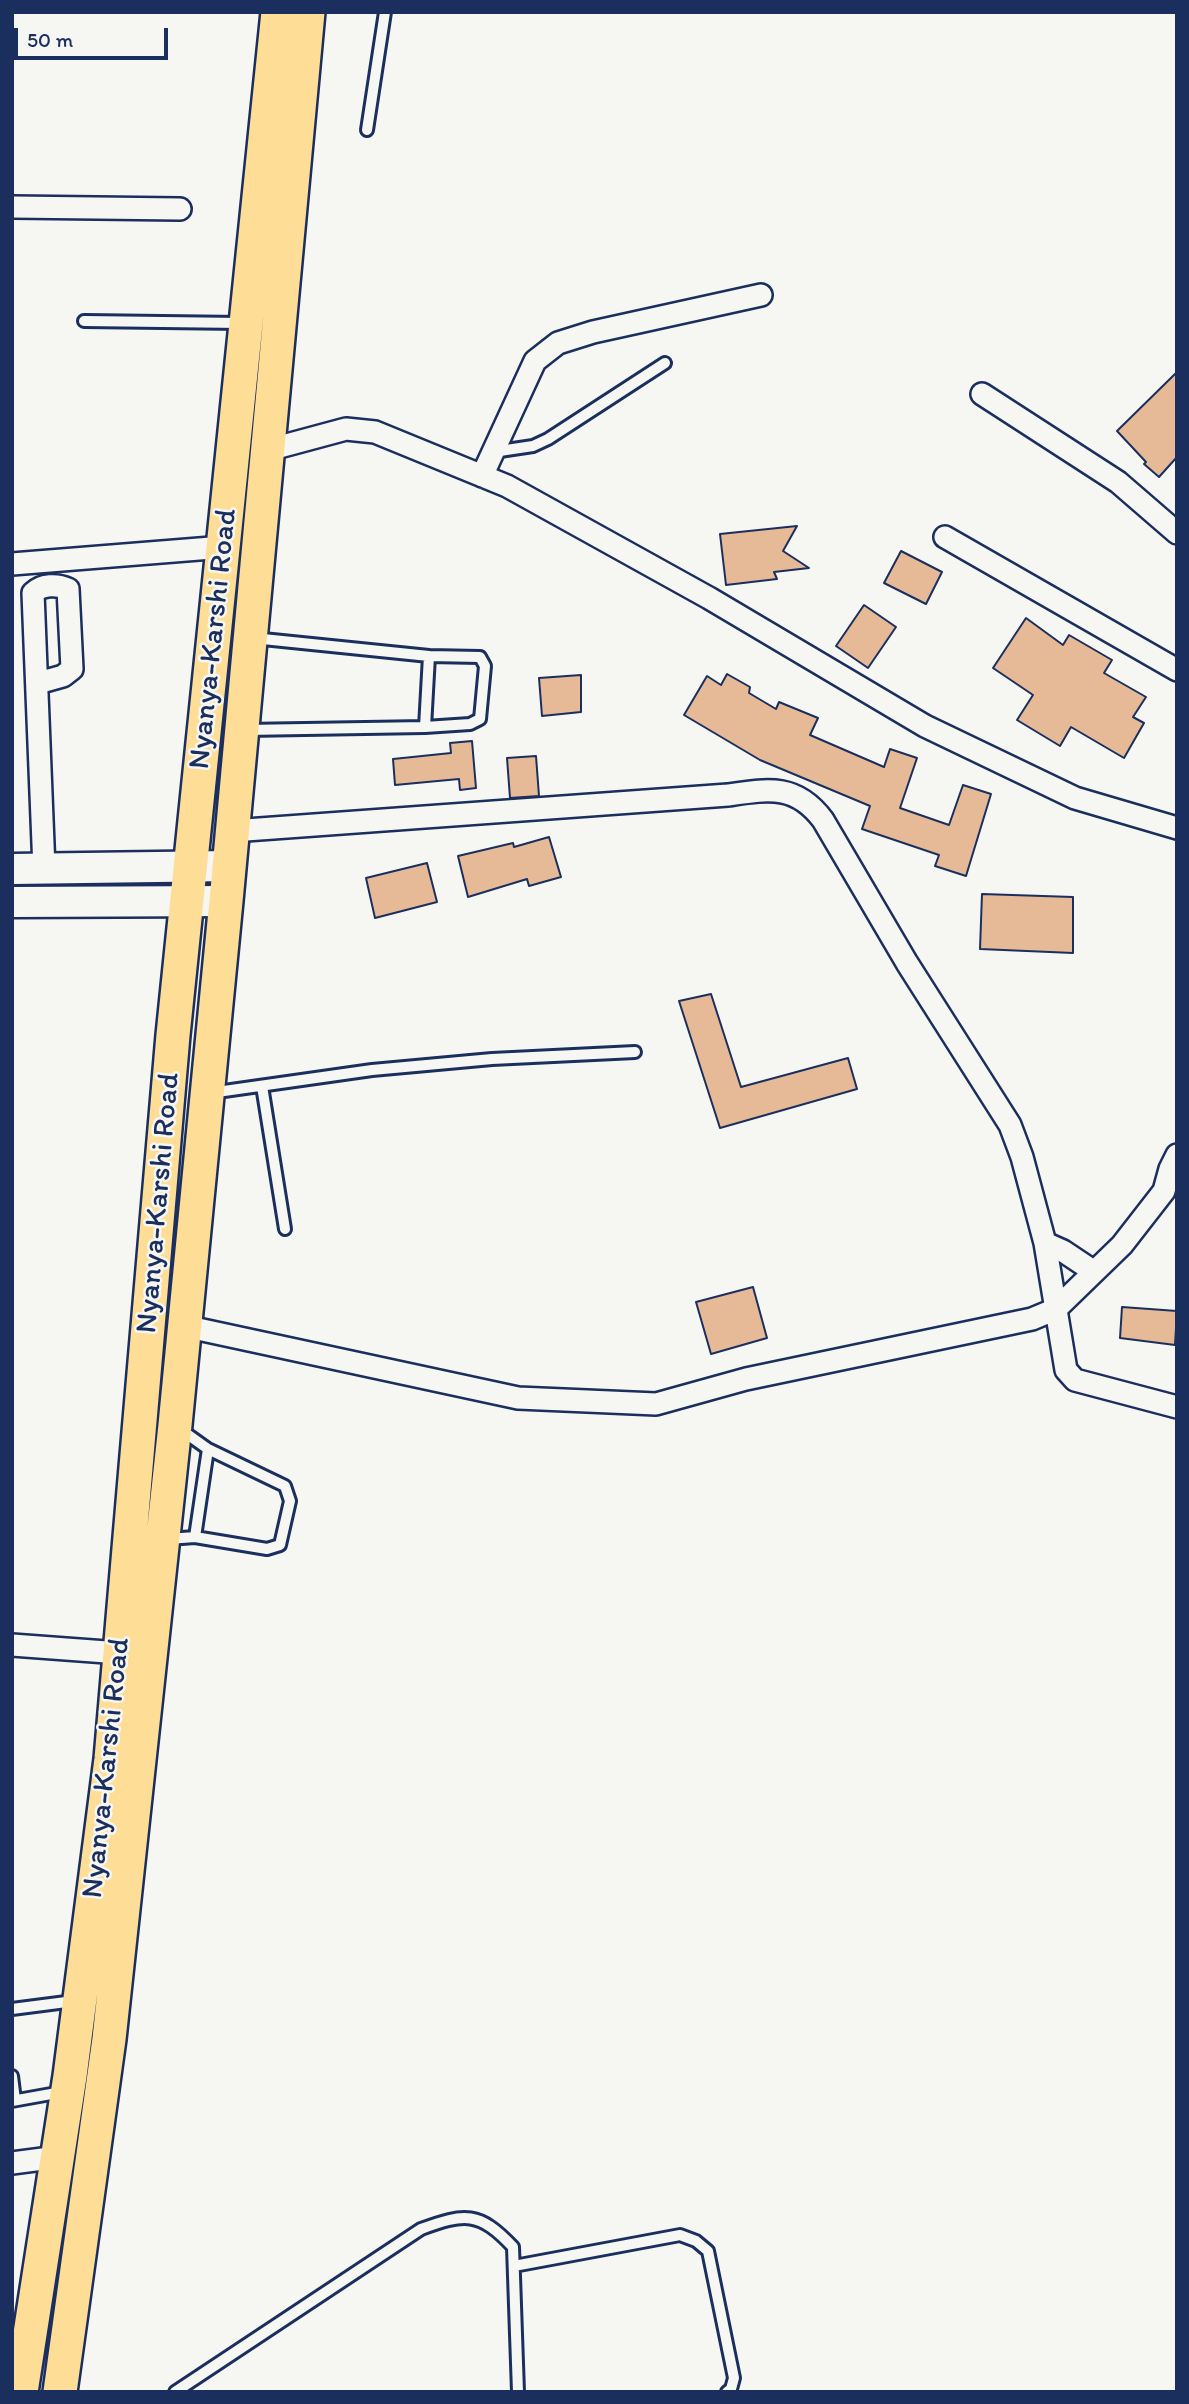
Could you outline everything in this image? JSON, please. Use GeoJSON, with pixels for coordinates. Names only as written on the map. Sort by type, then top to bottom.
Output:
{"type":"FeatureCollection","features":[{"type":"Feature","properties":{"kind":"main road","name":"Nyanya-Karshi Road"},"geometry":{"type":"LineString","coordinates":[[63,2391],[109,2039],[152,1520],[173,1035],[278,12]]}},
{"type":"Feature","properties":{"kind":"main road","name":"Nyanya-Karshi Road"},"geometry":{"type":"LineString","coordinates":[[21,2392],[25,2340],[68,2091],[111,1759],[120,1653],[174,1425],[251,638],[308,12]]}},
{"type":"Feature","properties":{"kind":"street"},"geometry":{"type":"LineString","coordinates":[[12,207],[180,209]]}},
{"type":"Feature","properties":{"kind":"street"},"geometry":{"type":"LineString","coordinates":[[482,476],[535,361],[558,344],[593,331],[761,295]]}},
{"type":"Feature","properties":{"kind":"street"},"geometry":{"type":"LineString","coordinates":[[982,394],[1118,482],[1177,533]]}},
{"type":"Feature","properties":{"kind":"street"},"geometry":{"type":"LineString","coordinates":[[268,450],[346,429],[375,432],[507,486],[709,598],[925,726],[1074,798],[1177,828]]}},
{"type":"Feature","properties":{"kind":"street"},"geometry":{"type":"LineString","coordinates":[[945,537],[1177,670]]}},
{"type":"Feature","properties":{"kind":"street"},"geometry":{"type":"LineString","coordinates":[[12,564],[224,547]]}},
{"type":"Feature","properties":{"kind":"street"},"geometry":{"type":"LineString","coordinates":[[38,683],[44,869]]}},
{"type":"Feature","properties":{"kind":"street"},"geometry":{"type":"LineString","coordinates":[[232,831],[487,814],[754,791],[777,790],[794,794],[812,805],[823,820],[907,963],[1010,1125],[1022,1157],[1045,1243],[1066,1370],[1075,1380],[1177,1407]]}},
{"type":"Feature","properties":{"kind":"street"},"geometry":{"type":"LineString","coordinates":[[12,869],[229,866]]}},
{"type":"Feature","properties":{"kind":"street"},"geometry":{"type":"LineString","coordinates":[[12,902],[226,901]]}},
{"type":"Feature","properties":{"kind":"street"},"geometry":{"type":"LineString","coordinates":[[184,1326],[518,1398],[656,1404],[746,1379],[1032,1319],[1056,1309],[1122,1245],[1145,1218],[1164,1191],[1177,1155]]}},
{"type":"Feature","properties":{"kind":"street"},"geometry":{"type":"LineString","coordinates":[[1045,1243],[1063,1251],[1093,1272]]}},
{"type":"Feature","properties":{"kind":"street"},"geometry":{"type":"LineString","coordinates":[[12,1645],[120,1653]]}},
{"type":"Feature","properties":{"kind":"street"},"geometry":{"type":"LineString","coordinates":[[12,2163],[58,2157]]}},
{"type":"Feature","properties":{"kind":"lane"},"geometry":{"type":"LineString","coordinates":[[367,130],[385,12]]}},
{"type":"Feature","properties":{"kind":"lane"},"geometry":{"type":"LineString","coordinates":[[84,321],[247,323]]}},
{"type":"Feature","properties":{"kind":"lane"},"geometry":{"type":"LineString","coordinates":[[493,452],[533,446],[548,439],[665,363]]}},
{"type":"Feature","properties":{"kind":"lane"},"geometry":{"type":"LineString","coordinates":[[242,730],[425,727],[470,724],[480,719],[485,666],[480,657],[429,656],[251,638]]}},
{"type":"Feature","properties":{"kind":"lane"},"geometry":{"type":"LineString","coordinates":[[425,727],[429,656]]}},
{"type":"Feature","properties":{"kind":"lane"},"geometry":{"type":"LineString","coordinates":[[207,1093],[372,1070],[492,1059],[635,1052]]}},
{"type":"Feature","properties":{"kind":"lane"},"geometry":{"type":"LineString","coordinates":[[262,1086],[285,1229]]}},
{"type":"Feature","properties":{"kind":"lane"},"geometry":{"type":"LineString","coordinates":[[152,1520],[195,1537],[267,1549],[280,1545],[290,1501],[285,1486],[208,1449],[174,1425]]}},
{"type":"Feature","properties":{"kind":"lane"},"geometry":{"type":"LineString","coordinates":[[195,1537],[208,1449]]}},
{"type":"Feature","properties":{"kind":"lane"},"geometry":{"type":"LineString","coordinates":[[12,2009],[80,2000]]}},
{"type":"Feature","properties":{"kind":"lane"},"geometry":{"type":"LineString","coordinates":[[12,2076],[14,2101],[68,2091]]}},
{"type":"Feature","properties":{"kind":"lane"},"geometry":{"type":"LineString","coordinates":[[175,2392],[421,2228],[452,2218],[479,2218],[498,2231],[513,2247],[518,2392]]}},
{"type":"Feature","properties":{"kind":"lane"},"geometry":{"type":"LineString","coordinates":[[514,2266],[680,2235],[696,2241],[708,2251],[734,2378],[732,2389],[727,2392]]}},
{"type":"Feature","properties":{"kind":"building"},"geometry":{"type":"Polygon","coordinates":[[[1177,372],[1177,457],[1159,477],[1144,464],[1146,462],[1117,431],[1177,372]]]}},
{"type":"Feature","properties":{"kind":"building"},"geometry":{"type":"Polygon","coordinates":[[[797,526],[783,551],[809,568],[774,572],[777,579],[726,585],[720,534],[797,526]]]}},
{"type":"Feature","properties":{"kind":"building"},"geometry":{"type":"Polygon","coordinates":[[[901,551],[942,572],[926,604],[884,583],[901,551]]]}},
{"type":"Feature","properties":{"kind":"building"},"geometry":{"type":"Polygon","coordinates":[[[864,605],[896,627],[868,668],[836,646],[864,605]]]}},
{"type":"Feature","properties":{"kind":"building"},"geometry":{"type":"Polygon","coordinates":[[[1026,618],[1063,645],[1069,635],[1112,660],[1104,673],[1146,697],[1133,717],[1144,723],[1124,758],[1071,727],[1060,746],[1017,720],[1033,695],[993,668],[1026,618]]]}},
{"type":"Feature","properties":{"kind":"building"},"geometry":{"type":"Polygon","coordinates":[[[727,674],[750,687],[749,693],[776,709],[779,702],[818,718],[810,735],[884,767],[890,749],[917,758],[900,808],[949,825],[963,785],[991,794],[966,876],[935,866],[939,855],[862,829],[870,806],[760,760],[684,715],[707,676],[721,685],[727,674]]]}},
{"type":"Feature","properties":{"kind":"building"},"geometry":{"type":"Polygon","coordinates":[[[581,675],[581,712],[542,716],[539,678],[581,675]]]}},
{"type":"Feature","properties":{"kind":"building"},"geometry":{"type":"Polygon","coordinates":[[[472,741],[476,788],[460,790],[459,779],[395,785],[393,759],[451,753],[450,743],[472,741]]]}},
{"type":"Feature","properties":{"kind":"building"},"geometry":{"type":"Polygon","coordinates":[[[536,756],[539,796],[510,798],[507,758],[536,756]]]}},
{"type":"Feature","properties":{"kind":"building"},"geometry":{"type":"Polygon","coordinates":[[[549,837],[561,877],[529,886],[527,879],[468,897],[458,856],[513,843],[514,847],[549,837]]]}},
{"type":"Feature","properties":{"kind":"building"},"geometry":{"type":"Polygon","coordinates":[[[427,863],[437,902],[375,918],[366,878],[427,863]]]}},
{"type":"Feature","properties":{"kind":"building"},"geometry":{"type":"Polygon","coordinates":[[[982,894],[1073,897],[1073,953],[980,949],[982,894]]]}},
{"type":"Feature","properties":{"kind":"building"},"geometry":{"type":"Polygon","coordinates":[[[711,994],[741,1087],[848,1058],[857,1089],[720,1128],[679,1001],[711,994]]]}},
{"type":"Feature","properties":{"kind":"building"},"geometry":{"type":"Polygon","coordinates":[[[753,1287],[767,1338],[711,1354],[696,1302],[753,1287]]]}},
{"type":"Feature","properties":{"kind":"building"},"geometry":{"type":"Polygon","coordinates":[[[1122,1307],[1177,1311],[1175,1345],[1120,1338],[1122,1307]]]}}]}
